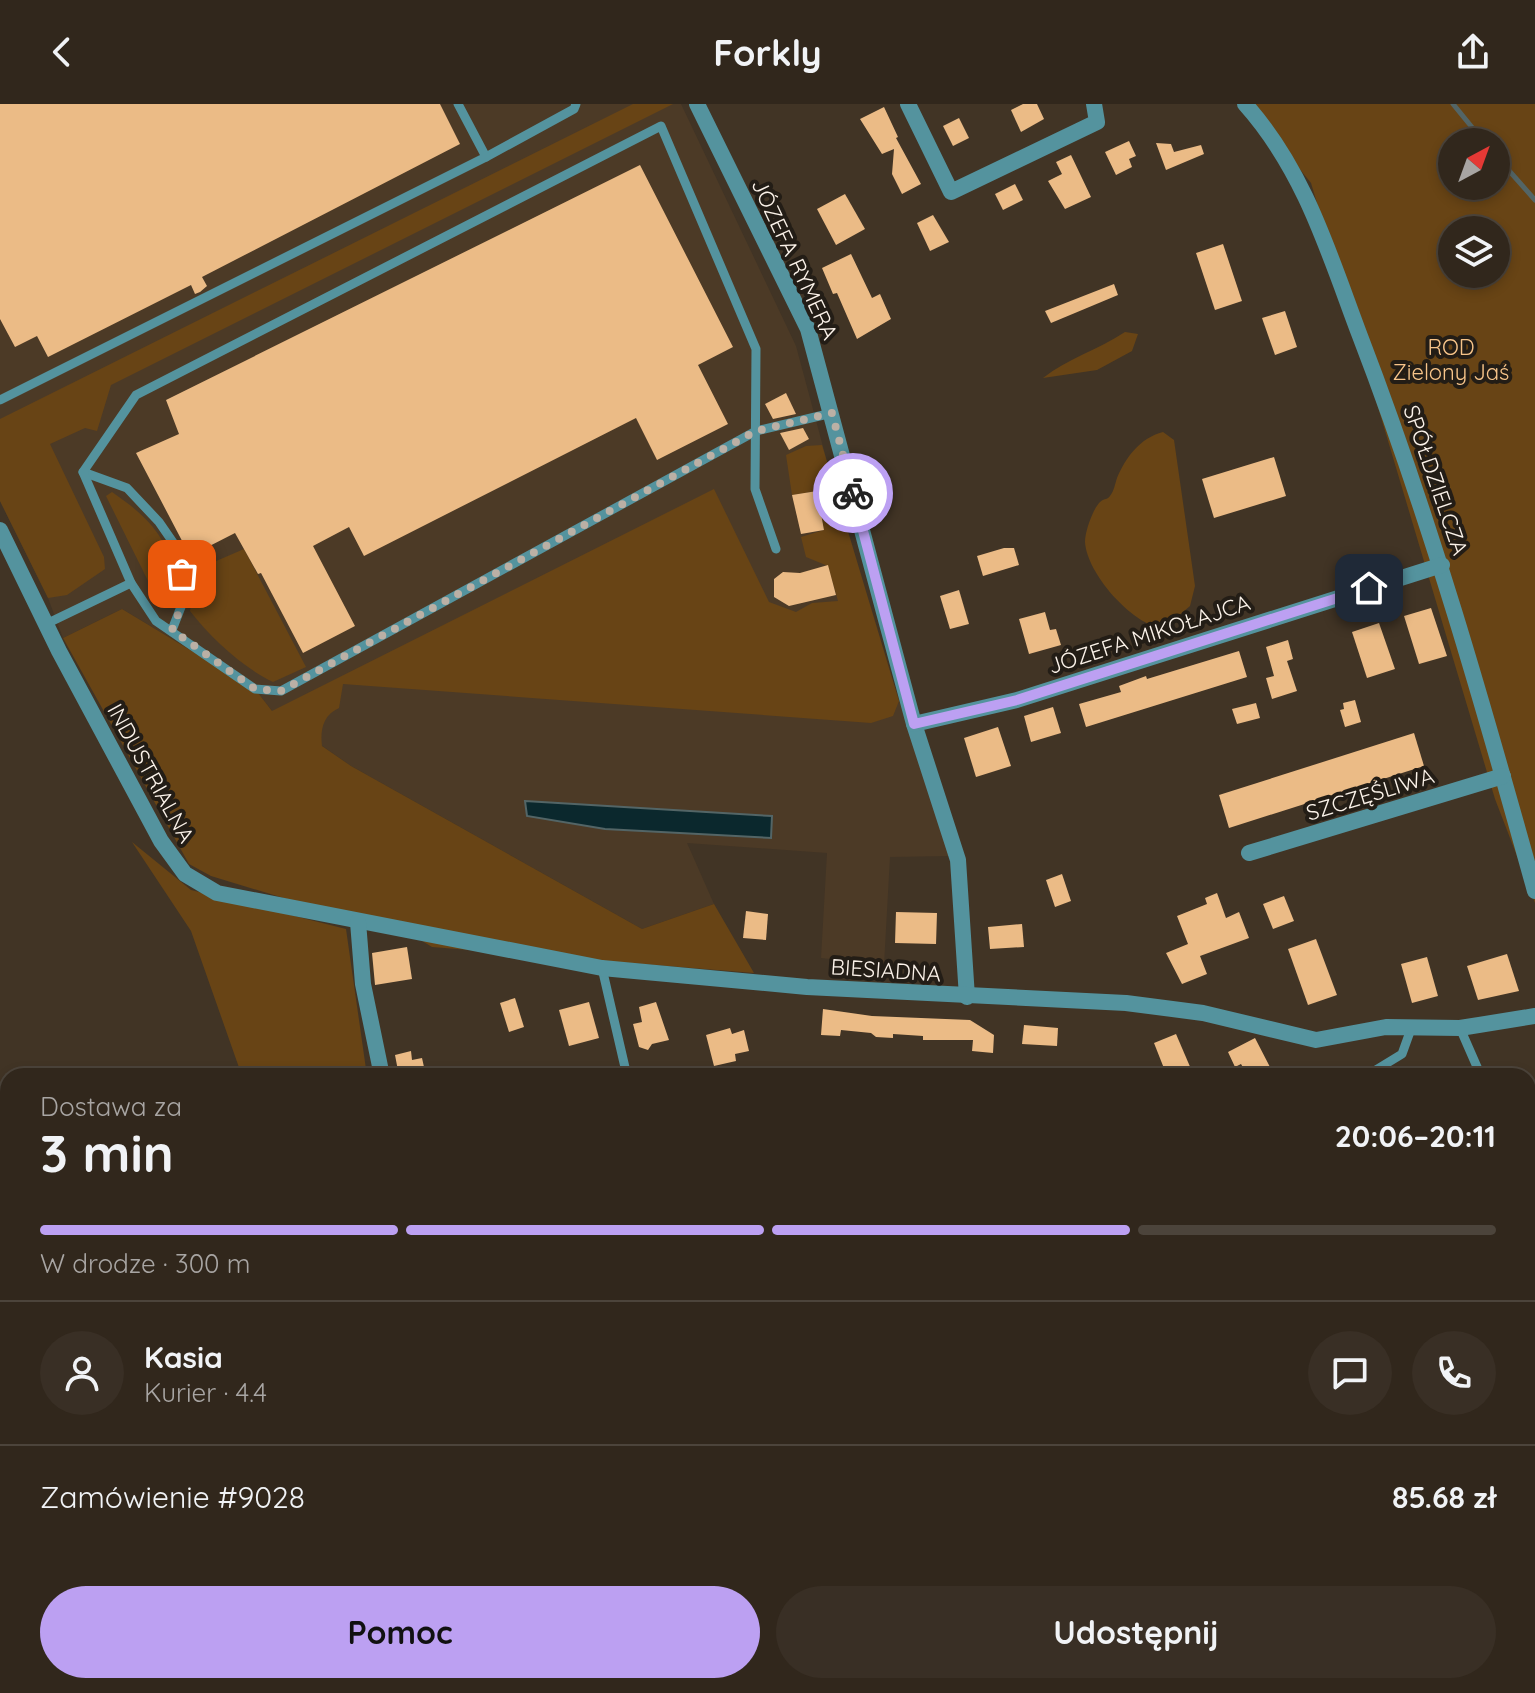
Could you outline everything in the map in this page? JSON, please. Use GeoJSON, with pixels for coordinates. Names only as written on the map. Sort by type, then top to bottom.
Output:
{"type":"FeatureCollection","features":[{"type":"Feature","properties":{"kind":"street","name":"JÓZEFA RYMERA"},"geometry":{"type":"LineString","coordinates":[[697,104],[808,329],[914,724],[958,860],[967,997]]}},
{"type":"Feature","properties":{"kind":"street"},"geometry":{"type":"LineString","coordinates":[[908,104],[951,192],[1097,122],[1094,104]]}},
{"type":"Feature","properties":{"kind":"street","name":"SPÓŁDZIELCZA"},"geometry":{"type":"LineString","coordinates":[[1245,104],[1289,160],[1308,199],[1399,435],[1442,565],[1535,891]]}},
{"type":"Feature","properties":{"kind":"street","name":"INDUSTRIALNA"},"geometry":{"type":"LineString","coordinates":[[0,530],[161,841],[185,874],[217,893],[358,922]]}},
{"type":"Feature","properties":{"kind":"street","name":"JÓZEFA MIKOŁAJCA"},"geometry":{"type":"LineString","coordinates":[[914,724],[1017,700],[1442,565]]}},
{"type":"Feature","properties":{"kind":"street","name":"SZCZĘŚLIWA"},"geometry":{"type":"LineString","coordinates":[[1249,853],[1503,776]]}},
{"type":"Feature","properties":{"kind":"street"},"geometry":{"type":"LineString","coordinates":[[358,922],[363,984],[380,1068]]}},
{"type":"Feature","properties":{"kind":"street","name":"BIESIADNA"},"geometry":{"type":"LineString","coordinates":[[358,922],[602,968],[807,987],[1126,1003],[1203,1013],[1316,1040],[1386,1027],[1460,1028],[1535,1016]]}},
{"type":"Feature","properties":{"kind":"lane"},"geometry":{"type":"LineString","coordinates":[[458,104],[486,157]]}},
{"type":"Feature","properties":{"kind":"lane"},"geometry":{"type":"LineString","coordinates":[[0,400],[486,157],[574,109],[576,104]]}},
{"type":"Feature","properties":{"kind":"lane"},"geometry":{"type":"LineString","coordinates":[[83,472],[136,395],[661,126],[756,349],[755,489],[776,549]]}},
{"type":"Feature","properties":{"kind":"lane"},"geometry":{"type":"LineString","coordinates":[[83,472],[131,583],[156,621],[255,689],[281,691],[756,431],[832,413]]}},
{"type":"Feature","properties":{"kind":"lane"},"geometry":{"type":"LineString","coordinates":[[83,472],[127,488],[159,522],[179,551],[186,594],[172,630]]}},
{"type":"Feature","properties":{"kind":"lane"},"geometry":{"type":"LineString","coordinates":[[46,624],[131,583]]}},
{"type":"Feature","properties":{"kind":"lane"},"geometry":{"type":"LineString","coordinates":[[602,968],[625,1068]]}},
{"type":"Feature","properties":{"kind":"lane"},"geometry":{"type":"LineString","coordinates":[[1460,1028],[1478,1068]]}},
{"type":"Feature","properties":{"kind":"lane"},"geometry":{"type":"LineString","coordinates":[[1379,1068],[1402,1054],[1411,1029]]}},
{"type":"Feature","properties":{"kind":"shaded area"},"geometry":{"type":"Polygon","coordinates":[[[0,104],[681,104],[796,346],[854,562],[950,856],[890,857],[884,965],[821,958],[827,853],[687,843],[714,904],[642,929],[351,766],[272,711],[255,689],[122,609],[63,638],[48,598],[0,501],[0,104]]]}},
{"type":"Feature","properties":{"kind":"green space"},"geometry":{"type":"Polygon","coordinates":[[[633,104],[673,104],[111,385],[97,431],[85,428],[50,444],[104,557],[105,569],[67,595],[48,598],[0,501],[0,419],[633,104]]]}},
{"type":"Feature","properties":{"kind":"green space","name":"ROD Zielony Jaś"},"geometry":{"type":"Polygon","coordinates":[[[1247,104],[1535,104],[1535,903],[1495,799],[1311,183],[1247,104]]]}},
{"type":"Feature","properties":{"kind":"green space"},"geometry":{"type":"Polygon","coordinates":[[[1125,332],[1138,334],[1132,351],[1097,370],[1043,378],[1063,365],[1125,332]]]}},
{"type":"Feature","properties":{"kind":"green space"},"geometry":{"type":"Polygon","coordinates":[[[1163,432],[1174,440],[1195,586],[1190,606],[1163,629],[1138,618],[1113,596],[1094,568],[1085,542],[1095,510],[1111,494],[1129,456],[1147,439],[1163,432]]]}},
{"type":"Feature","properties":{"kind":"green space"},"geometry":{"type":"Polygon","coordinates":[[[822,445],[899,701],[893,716],[871,723],[343,684],[339,708],[326,719],[322,734],[322,746],[351,766],[642,929],[714,904],[754,973],[432,947],[419,939],[211,876],[189,864],[63,638],[122,609],[255,689],[272,711],[714,489],[769,602],[796,612],[812,603],[838,601],[828,566],[806,557],[801,537],[824,530],[817,491],[792,495],[786,455],[806,446],[822,445]]]}},
{"type":"Feature","properties":{"kind":"green space"},"geometry":{"type":"Polygon","coordinates":[[[112,492],[156,530],[169,554],[178,584],[158,596],[106,496],[112,492]]]}},
{"type":"Feature","properties":{"kind":"green space"},"geometry":{"type":"Polygon","coordinates":[[[244,549],[306,667],[273,682],[228,651],[190,611],[200,568],[244,549]]]}},
{"type":"Feature","properties":{"kind":"green space"},"geometry":{"type":"Polygon","coordinates":[[[132,842],[191,890],[346,929],[366,1068],[239,1068],[191,931],[132,842]]]}},
{"type":"Feature","properties":{"kind":"water"},"geometry":{"type":"Polygon","coordinates":[[[525,801],[772,816],[771,838],[605,829],[527,816],[525,801]]]}},
{"type":"Feature","properties":{"kind":"building"},"geometry":{"type":"Polygon","coordinates":[[[0,104],[440,104],[460,144],[202,277],[207,286],[200,292],[195,294],[191,285],[48,357],[37,336],[15,347],[0,319],[0,104]]]}},
{"type":"Feature","properties":{"kind":"building"},"geometry":{"type":"Polygon","coordinates":[[[1023,104],[1037,104],[1044,119],[1021,132],[1011,110],[1023,104]]]}},
{"type":"Feature","properties":{"kind":"building"},"geometry":{"type":"Polygon","coordinates":[[[884,107],[896,138],[921,184],[902,194],[892,174],[894,149],[882,154],[860,119],[884,107]]]}},
{"type":"Feature","properties":{"kind":"building"},"geometry":{"type":"Polygon","coordinates":[[[959,118],[969,138],[953,146],[943,126],[959,118]]]}},
{"type":"Feature","properties":{"kind":"building"},"geometry":{"type":"Polygon","coordinates":[[[1129,141],[1136,156],[1129,159],[1132,167],[1116,175],[1105,152],[1129,141]]]}},
{"type":"Feature","properties":{"kind":"building"},"geometry":{"type":"Polygon","coordinates":[[[1156,143],[1171,144],[1174,152],[1201,145],[1204,154],[1166,170],[1156,143]]]}},
{"type":"Feature","properties":{"kind":"building"},"geometry":{"type":"Polygon","coordinates":[[[1071,155],[1091,197],[1065,209],[1048,181],[1062,174],[1056,162],[1071,155]]]}},
{"type":"Feature","properties":{"kind":"building"},"geometry":{"type":"Polygon","coordinates":[[[640,165],[733,347],[698,365],[728,424],[657,460],[636,418],[364,556],[349,527],[313,546],[355,626],[303,653],[261,573],[258,574],[235,533],[190,556],[136,453],[179,434],[166,400],[640,165]]]}},
{"type":"Feature","properties":{"kind":"building"},"geometry":{"type":"Polygon","coordinates":[[[1015,184],[1023,200],[1003,210],[995,194],[1015,184]]]}},
{"type":"Feature","properties":{"kind":"building"},"geometry":{"type":"Polygon","coordinates":[[[845,194],[865,229],[836,245],[817,209],[845,194]]]}},
{"type":"Feature","properties":{"kind":"building"},"geometry":{"type":"Polygon","coordinates":[[[933,215],[949,242],[930,251],[917,223],[933,215]]]}},
{"type":"Feature","properties":{"kind":"building"},"geometry":{"type":"Polygon","coordinates":[[[1223,244],[1242,301],[1215,310],[1196,253],[1223,244]]]}},
{"type":"Feature","properties":{"kind":"building"},"geometry":{"type":"Polygon","coordinates":[[[851,254],[872,298],[880,294],[891,319],[857,339],[837,293],[833,294],[822,268],[851,254]]]}},
{"type":"Feature","properties":{"kind":"building"},"geometry":{"type":"Polygon","coordinates":[[[1114,284],[1118,295],[1051,323],[1045,311],[1114,284]]]}},
{"type":"Feature","properties":{"kind":"building"},"geometry":{"type":"Polygon","coordinates":[[[1285,311],[1297,347],[1275,355],[1262,318],[1285,311]]]}},
{"type":"Feature","properties":{"kind":"building"},"geometry":{"type":"Polygon","coordinates":[[[786,393],[796,414],[773,419],[765,404],[786,393]]]}},
{"type":"Feature","properties":{"kind":"building"},"geometry":{"type":"Polygon","coordinates":[[[803,428],[809,439],[789,450],[780,433],[803,428]]]}},
{"type":"Feature","properties":{"kind":"building"},"geometry":{"type":"Polygon","coordinates":[[[1274,457],[1286,496],[1214,518],[1202,479],[1274,457]]]}},
{"type":"Feature","properties":{"kind":"building"},"geometry":{"type":"Polygon","coordinates":[[[817,491],[824,530],[801,534],[792,495],[817,491]]]}},
{"type":"Feature","properties":{"kind":"building"},"geometry":{"type":"Polygon","coordinates":[[[1014,548],[1019,565],[983,576],[977,556],[1014,548]]]}},
{"type":"Feature","properties":{"kind":"building"},"geometry":{"type":"Polygon","coordinates":[[[828,565],[836,595],[789,606],[774,597],[774,579],[783,572],[800,573],[828,565]]]}},
{"type":"Feature","properties":{"kind":"building"},"geometry":{"type":"Polygon","coordinates":[[[959,590],[969,624],[950,629],[940,596],[959,590]]]}},
{"type":"Feature","properties":{"kind":"building"},"geometry":{"type":"Polygon","coordinates":[[[1431,608],[1447,656],[1419,664],[1404,616],[1431,608]]]}},
{"type":"Feature","properties":{"kind":"building"},"geometry":{"type":"Polygon","coordinates":[[[1045,612],[1050,630],[1056,629],[1061,645],[1029,654],[1019,619],[1045,612]]]}},
{"type":"Feature","properties":{"kind":"building"},"geometry":{"type":"Polygon","coordinates":[[[1379,623],[1395,669],[1367,678],[1352,632],[1379,623]]]}},
{"type":"Feature","properties":{"kind":"building"},"geometry":{"type":"Polygon","coordinates":[[[1288,640],[1293,659],[1287,661],[1297,691],[1272,699],[1266,678],[1274,676],[1266,647],[1288,640]]]}},
{"type":"Feature","properties":{"kind":"building"},"geometry":{"type":"Polygon","coordinates":[[[1239,651],[1247,677],[1086,727],[1079,704],[1121,692],[1119,686],[1146,676],[1147,679],[1239,651]]]}},
{"type":"Feature","properties":{"kind":"building"},"geometry":{"type":"Polygon","coordinates":[[[1355,700],[1361,722],[1345,727],[1340,710],[1344,709],[1343,703],[1355,700]]]}},
{"type":"Feature","properties":{"kind":"building"},"geometry":{"type":"Polygon","coordinates":[[[1256,703],[1260,718],[1237,724],[1232,709],[1256,703]]]}},
{"type":"Feature","properties":{"kind":"building"},"geometry":{"type":"Polygon","coordinates":[[[1053,707],[1061,733],[1031,742],[1024,716],[1053,707]]]}},
{"type":"Feature","properties":{"kind":"building"},"geometry":{"type":"Polygon","coordinates":[[[998,727],[1011,766],[976,777],[964,738],[998,727]]]}},
{"type":"Feature","properties":{"kind":"building"},"geometry":{"type":"Polygon","coordinates":[[[1414,733],[1424,766],[1229,828],[1219,795],[1414,733]]]}},
{"type":"Feature","properties":{"kind":"building"},"geometry":{"type":"Polygon","coordinates":[[[1062,874],[1071,901],[1055,907],[1046,880],[1062,874]]]}},
{"type":"Feature","properties":{"kind":"building"},"geometry":{"type":"Polygon","coordinates":[[[1217,893],[1226,918],[1239,912],[1249,938],[1200,956],[1207,974],[1182,984],[1166,953],[1188,944],[1177,916],[1207,904],[1205,898],[1217,893]]]}},
{"type":"Feature","properties":{"kind":"building"},"geometry":{"type":"Polygon","coordinates":[[[1284,896],[1294,921],[1273,929],[1263,904],[1284,896]]]}},
{"type":"Feature","properties":{"kind":"building"},"geometry":{"type":"Polygon","coordinates":[[[746,911],[768,914],[766,940],[743,938],[746,911]]]}},
{"type":"Feature","properties":{"kind":"building"},"geometry":{"type":"Polygon","coordinates":[[[896,912],[937,913],[936,944],[895,943],[896,912]]]}},
{"type":"Feature","properties":{"kind":"building"},"geometry":{"type":"Polygon","coordinates":[[[1022,924],[1024,947],[990,949],[988,927],[1022,924]]]}},
{"type":"Feature","properties":{"kind":"building"},"geometry":{"type":"Polygon","coordinates":[[[1316,939],[1337,995],[1308,1005],[1288,949],[1316,939]]]}},
{"type":"Feature","properties":{"kind":"building"},"geometry":{"type":"Polygon","coordinates":[[[407,947],[412,979],[375,985],[372,953],[407,947]]]}},
{"type":"Feature","properties":{"kind":"building"},"geometry":{"type":"Polygon","coordinates":[[[1507,954],[1519,991],[1478,1000],[1467,966],[1507,954]]]}},
{"type":"Feature","properties":{"kind":"building"},"geometry":{"type":"Polygon","coordinates":[[[1427,957],[1438,996],[1412,1003],[1401,964],[1427,957]]]}},
{"type":"Feature","properties":{"kind":"building"},"geometry":{"type":"Polygon","coordinates":[[[515,998],[524,1027],[509,1032],[500,1003],[515,998]]]}},
{"type":"Feature","properties":{"kind":"building"},"geometry":{"type":"Polygon","coordinates":[[[589,1002],[599,1038],[569,1046],[559,1010],[589,1002]]]}},
{"type":"Feature","properties":{"kind":"building"},"geometry":{"type":"Polygon","coordinates":[[[656,1002],[669,1040],[652,1044],[648,1050],[639,1047],[633,1024],[642,1022],[639,1007],[656,1002]]]}},
{"type":"Feature","properties":{"kind":"building"},"geometry":{"type":"Polygon","coordinates":[[[823,1009],[872,1016],[970,1020],[994,1035],[993,1053],[972,1051],[973,1040],[923,1040],[923,1036],[893,1034],[893,1038],[876,1037],[871,1033],[841,1030],[840,1036],[821,1035],[823,1009]]]}},
{"type":"Feature","properties":{"kind":"building"},"geometry":{"type":"Polygon","coordinates":[[[1024,1025],[1058,1028],[1057,1046],[1022,1044],[1024,1025]]]}},
{"type":"Feature","properties":{"kind":"building"},"geometry":{"type":"Polygon","coordinates":[[[730,1028],[732,1034],[744,1030],[749,1051],[735,1054],[736,1061],[714,1066],[706,1035],[730,1028]]]}},
{"type":"Feature","properties":{"kind":"building"},"geometry":{"type":"Polygon","coordinates":[[[1176,1034],[1191,1068],[1164,1068],[1154,1043],[1176,1034]]]}},
{"type":"Feature","properties":{"kind":"building"},"geometry":{"type":"Polygon","coordinates":[[[1255,1038],[1270,1068],[1243,1068],[1241,1064],[1235,1067],[1228,1052],[1255,1038]]]}},
{"type":"Feature","properties":{"kind":"building"},"geometry":{"type":"Polygon","coordinates":[[[411,1051],[412,1060],[422,1058],[424,1068],[397,1068],[395,1055],[411,1051]]]}},
{"type":"Feature","properties":{"kind":"waterway"},"geometry":{"type":"LineString","coordinates":[[1453,104],[1473,128]]}},
{"type":"Feature","properties":{"kind":"waterway"},"geometry":{"type":"LineString","coordinates":[[1510,172],[1535,200]]}},
{"type":"Feature","properties":{"kind":"way so far"},"geometry":{"type":"LineString","coordinates":[[182,574],[186,594],[172,630],[255,689],[281,691],[756,431],[832,413],[853,493]]}},
{"type":"Feature","properties":{"kind":"route"},"geometry":{"type":"LineString","coordinates":[[853,493],[914,724],[1017,700],[1369,588]]}}]}
